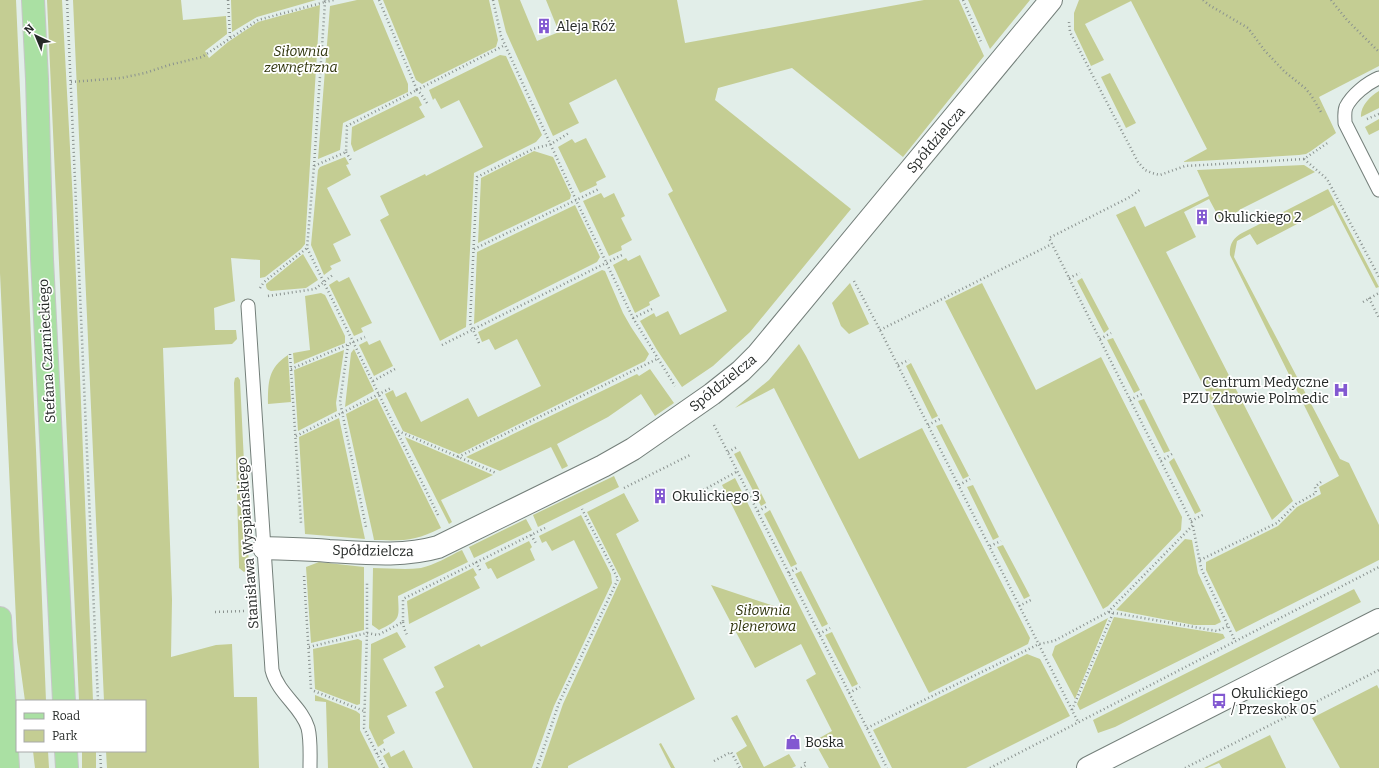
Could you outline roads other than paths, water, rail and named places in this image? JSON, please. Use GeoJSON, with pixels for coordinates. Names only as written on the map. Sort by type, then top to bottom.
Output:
{"type":"FeatureCollection","features":[{"type":"Feature","properties":{"kind":"main road","name":"Stefana Czarnieckiego"},"geometry":{"type":"LineString","coordinates":[[33,0],[37,79],[42,259],[64,700]]}},
{"type":"Feature","properties":{"kind":"main road"},"geometry":{"type":"LineString","coordinates":[[0,618],[8,768]]}},
{"type":"Feature","properties":{"kind":"main road"},"geometry":{"type":"LineString","coordinates":[[66,752],[67,768]]}},
{"type":"Feature","properties":{"kind":"street","name":"Spółdzielcza"},"geometry":{"type":"LineString","coordinates":[[264,548],[368,554],[409,553],[423,551],[451,540],[616,459],[690,410],[741,372],[758,354],[1051,0]]}},
{"type":"Feature","properties":{"kind":"street"},"geometry":{"type":"LineString","coordinates":[[1088,768],[1379,620]]}},
{"type":"Feature","properties":{"kind":"lane"},"geometry":{"type":"LineString","coordinates":[[1379,78],[1355,95],[1346,106],[1344,115],[1345,123],[1379,190]]}},
{"type":"Feature","properties":{"kind":"lane","name":"Stanisława Wyspiańskiego"},"geometry":{"type":"LineString","coordinates":[[248,306],[272,670],[278,686],[304,719],[308,727],[310,768]]}},
{"type":"Feature","properties":{"kind":"place","name":"Aleja Róż"},"geometry":{"type":"Point","coordinates":[544,26]}},
{"type":"Feature","properties":{"kind":"place","name":"Okulickiego 2"},"geometry":{"type":"Point","coordinates":[1202,217]}},
{"type":"Feature","properties":{"kind":"place","name":"Centrum Medyczne PZU Zdrowie Polmedic"},"geometry":{"type":"Point","coordinates":[1341,390]}},
{"type":"Feature","properties":{"kind":"place","name":"Okulickiego 3"},"geometry":{"type":"Point","coordinates":[660,496]}},
{"type":"Feature","properties":{"kind":"place","name":"Okulickiego / Przeskok 05"},"geometry":{"type":"Point","coordinates":[1219,701]}},
{"type":"Feature","properties":{"kind":"place","name":"Boska"},"geometry":{"type":"Point","coordinates":[793,742]}},
{"type":"Feature","properties":{"kind":"park label","name":"Siłownia zewnętrzna"},"geometry":{"type":"Point","coordinates":[301,60]}},
{"type":"Feature","properties":{"kind":"park label","name":"Siłownia plenerowa"},"geometry":{"type":"Point","coordinates":[763,618]}}]}
